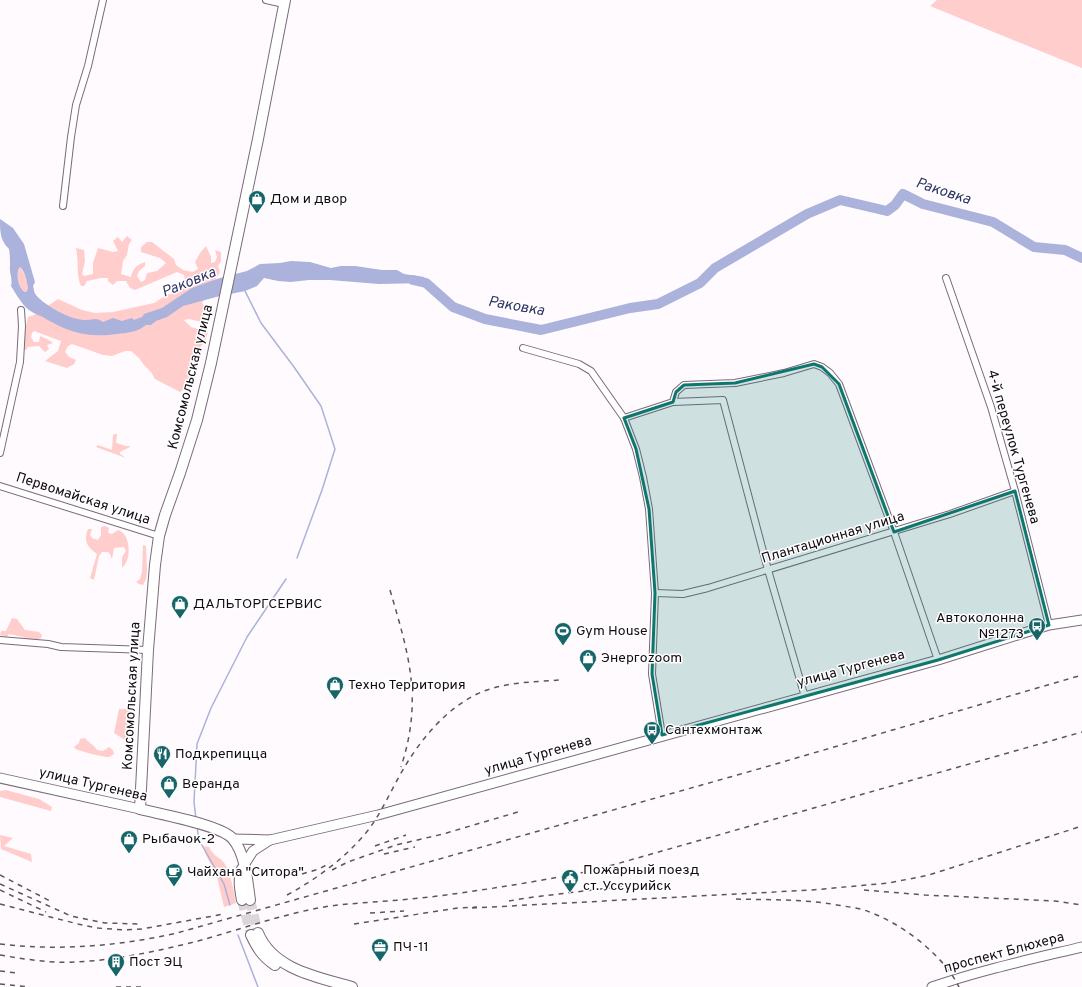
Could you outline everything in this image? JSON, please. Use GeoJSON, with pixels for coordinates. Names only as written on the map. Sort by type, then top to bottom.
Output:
{"type":"FeatureCollection","features":[{"type":"Feature","properties":{"kind":"main road","name":"Комсомольская улица"},"geometry":{"type":"LineString","coordinates":[[140,809],[148,650],[159,536],[197,420],[211,363],[285,2]]}},
{"type":"Feature","properties":{"kind":"main road","name":"улица Тургенева"},"geometry":{"type":"LineString","coordinates":[[140,809],[194,822],[223,831],[233,839]]}},
{"type":"Feature","properties":{"kind":"main road"},"geometry":{"type":"LineString","coordinates":[[233,839],[240,851],[244,865],[246,900]]}},
{"type":"Feature","properties":{"kind":"main road"},"geometry":{"type":"LineString","coordinates":[[254,934],[272,955],[281,961],[306,973],[352,987]]}},
{"type":"Feature","properties":{"kind":"street"},"geometry":{"type":"LineString","coordinates":[[63,206],[75,111],[89,61],[103,0]]}},
{"type":"Feature","properties":{"kind":"street"},"geometry":{"type":"LineString","coordinates":[[266,0],[285,2]]}},
{"type":"Feature","properties":{"kind":"street","name":"4-й переулок Тургенева"},"geometry":{"type":"LineString","coordinates":[[946,278],[991,408],[1015,491],[1049,625]]}},
{"type":"Feature","properties":{"kind":"street"},"geometry":{"type":"LineString","coordinates":[[0,453],[20,362],[22,326],[21,310]]}},
{"type":"Feature","properties":{"kind":"street"},"geometry":{"type":"LineString","coordinates":[[523,348],[579,364],[591,371],[624,418],[636,449],[649,509],[655,593],[652,674],[662,735]]}},
{"type":"Feature","properties":{"kind":"street"},"geometry":{"type":"LineString","coordinates":[[673,402],[676,392],[684,385],[735,383],[784,373],[814,364],[822,367],[830,373],[839,384],[894,532],[938,660]]}},
{"type":"Feature","properties":{"kind":"street"},"geometry":{"type":"LineString","coordinates":[[624,418],[673,402],[723,400],[768,570],[804,697]]}},
{"type":"Feature","properties":{"kind":"street","name":"Первомайская улица"},"geometry":{"type":"LineString","coordinates":[[0,486],[159,536]]}},
{"type":"Feature","properties":{"kind":"street","name":"Плантационная улица"},"geometry":{"type":"LineString","coordinates":[[655,593],[683,594],[708,588],[894,532],[1015,491]]}},
{"type":"Feature","properties":{"kind":"street","name":"улица Тургенева"},"geometry":{"type":"LineString","coordinates":[[233,839],[270,840],[414,805],[662,735],[938,660],[1049,625],[1082,620]]}},
{"type":"Feature","properties":{"kind":"street"},"geometry":{"type":"LineString","coordinates":[[0,640],[48,644],[61,647],[148,650]]}},
{"type":"Feature","properties":{"kind":"street","name":"улица Тургенева"},"geometry":{"type":"LineString","coordinates":[[0,778],[140,809]]}},
{"type":"Feature","properties":{"kind":"street"},"geometry":{"type":"LineString","coordinates":[[244,865],[253,851],[270,840]]}},
{"type":"Feature","properties":{"kind":"street","name":"проспект Блюхера"},"geometry":{"type":"LineString","coordinates":[[932,987],[1013,963],[1082,947]]}},
{"type":"Feature","properties":{"kind":"highlighted area"},"geometry":{"type":"Polygon","coordinates":[[[814,364],[822,367],[839,384],[894,532],[1015,491],[1049,625],[938,660],[662,735],[652,674],[655,593],[649,509],[636,449],[624,418],[673,402],[676,392],[684,385],[735,383],[814,364]]]}},
{"type":"Feature","properties":{"kind":"shaded area"},"geometry":{"type":"Polygon","coordinates":[[[937,0],[1082,0],[1082,68],[930,6],[937,0]]]}},
{"type":"Feature","properties":{"kind":"shaded area"},"geometry":{"type":"Polygon","coordinates":[[[127,236],[132,240],[129,244],[127,255],[123,261],[121,274],[131,277],[136,267],[145,262],[145,266],[139,271],[137,276],[141,282],[145,280],[147,273],[157,271],[166,263],[160,258],[141,252],[141,247],[147,242],[152,242],[174,259],[176,265],[183,270],[193,272],[198,269],[195,262],[206,246],[211,257],[211,263],[215,262],[217,257],[215,250],[221,252],[221,261],[218,266],[220,272],[202,303],[207,309],[202,322],[189,319],[184,320],[191,327],[208,332],[205,342],[191,357],[192,364],[186,388],[180,392],[155,379],[139,358],[131,351],[125,351],[112,356],[103,355],[72,344],[68,346],[65,352],[69,357],[76,360],[74,364],[67,368],[45,361],[58,351],[61,341],[34,331],[31,337],[34,342],[39,342],[40,336],[53,343],[47,345],[49,349],[45,352],[39,346],[28,347],[24,350],[24,336],[28,317],[34,315],[58,299],[82,310],[95,313],[113,312],[154,303],[167,295],[180,291],[186,285],[184,275],[177,272],[135,290],[130,288],[126,281],[117,281],[113,285],[108,281],[108,278],[87,281],[84,286],[81,286],[79,282],[76,248],[84,250],[85,261],[82,274],[84,276],[93,274],[93,263],[98,248],[113,252],[118,251],[113,241],[118,237],[122,242],[127,236]]]}},
{"type":"Feature","properties":{"kind":"shaded area"},"geometry":{"type":"Polygon","coordinates":[[[20,267],[27,278],[27,292],[21,289],[19,284],[18,270],[20,267]]]}},
{"type":"Feature","properties":{"kind":"shaded area"},"geometry":{"type":"Polygon","coordinates":[[[117,434],[116,443],[130,446],[120,452],[120,454],[126,458],[96,447],[98,445],[112,450],[113,435],[117,434]]]}},
{"type":"Feature","properties":{"kind":"shaded area"},"geometry":{"type":"Polygon","coordinates":[[[105,526],[109,528],[108,533],[112,534],[118,530],[126,536],[129,554],[122,568],[122,557],[126,551],[124,547],[114,548],[112,559],[108,552],[102,552],[99,556],[94,580],[90,578],[97,554],[87,544],[86,537],[88,529],[92,529],[90,535],[92,538],[98,540],[101,535],[101,527],[105,526]]]}},
{"type":"Feature","properties":{"kind":"shaded area"},"geometry":{"type":"Polygon","coordinates":[[[143,545],[146,546],[147,571],[146,579],[143,585],[136,582],[140,579],[142,572],[143,545]]]}},
{"type":"Feature","properties":{"kind":"shaded area"},"geometry":{"type":"Polygon","coordinates":[[[12,618],[17,619],[25,630],[39,632],[42,635],[41,638],[36,640],[9,634],[7,637],[0,635],[1,631],[6,631],[12,618]]]}},
{"type":"Feature","properties":{"kind":"shaded area"},"geometry":{"type":"Polygon","coordinates":[[[119,709],[130,709],[134,713],[131,739],[125,740],[114,733],[119,709]]]}},
{"type":"Feature","properties":{"kind":"shaded area"},"geometry":{"type":"Polygon","coordinates":[[[85,738],[97,750],[103,751],[109,747],[113,750],[114,754],[110,757],[105,757],[74,748],[79,743],[80,739],[85,738]]]}},
{"type":"Feature","properties":{"kind":"shaded area"},"geometry":{"type":"Polygon","coordinates":[[[6,790],[39,799],[52,807],[51,811],[0,797],[0,791],[6,790]]]}},
{"type":"Feature","properties":{"kind":"shaded area"},"geometry":{"type":"Polygon","coordinates":[[[0,835],[13,838],[4,846],[31,854],[32,862],[1,849],[0,835]]]}},
{"type":"Feature","properties":{"kind":"shaded area"},"geometry":{"type":"Polygon","coordinates":[[[204,846],[209,847],[228,869],[236,903],[224,907],[217,877],[205,853],[204,846]]]}},
{"type":"Feature","properties":{"kind":"water"},"geometry":{"type":"Polygon","coordinates":[[[0,219],[13,228],[24,244],[35,282],[33,286],[36,295],[59,312],[80,320],[96,319],[103,322],[113,318],[122,321],[132,318],[134,320],[142,317],[144,314],[162,308],[192,288],[220,278],[247,271],[260,264],[291,261],[310,262],[331,268],[355,266],[382,270],[397,270],[404,274],[424,277],[426,283],[379,284],[330,280],[291,282],[264,278],[257,286],[245,291],[183,306],[167,317],[156,321],[151,325],[146,325],[136,331],[107,335],[88,335],[72,331],[55,324],[32,312],[23,304],[11,286],[12,281],[9,249],[2,239],[0,232],[0,219]],[[20,267],[18,270],[18,281],[21,289],[26,292],[28,289],[27,283],[20,267]]]}},
{"type":"Feature","properties":{"kind":"waterway","name":"Раковка"},"geometry":{"type":"LineString","coordinates":[[413,280],[426,283],[453,307],[485,319],[541,330],[630,308],[658,304],[700,283],[715,268],[807,214],[840,200],[887,211],[895,205],[903,194],[923,204],[993,222],[1034,247],[1065,250],[1082,258]]}},
{"type":"Feature","properties":{"kind":"waterway"},"geometry":{"type":"LineString","coordinates":[[245,291],[261,323],[321,406],[335,449],[322,490],[297,558]]}},
{"type":"Feature","properties":{"kind":"waterway"},"geometry":{"type":"LineString","coordinates":[[196,819],[194,802],[197,744],[211,708],[247,637],[286,579]]}},
{"type":"Feature","properties":{"kind":"waterway"},"geometry":{"type":"LineString","coordinates":[[197,827],[199,840],[224,884],[230,905]]}},
{"type":"Feature","properties":{"kind":"waterway"},"geometry":{"type":"LineString","coordinates":[[238,935],[258,987]]}},
{"type":"Feature","properties":{"kind":"tunnel"},"geometry":{"type":"LineString","coordinates":[[242,900],[251,935]]}},
{"type":"Feature","properties":{"kind":"tunnel"},"geometry":{"type":"LineString","coordinates":[[250,900],[258,933]]}},
{"type":"Feature","properties":{"kind":"railway"},"geometry":{"type":"LineString","coordinates":[[390,590],[403,636],[411,677],[411,720],[408,743],[401,767]]}},
{"type":"Feature","properties":{"kind":"railway"},"geometry":{"type":"LineString","coordinates":[[0,944],[44,947],[89,946],[133,941],[177,933],[755,770],[1082,675]]}},
{"type":"Feature","properties":{"kind":"railway"},"geometry":{"type":"LineString","coordinates":[[287,895],[321,874],[342,858],[369,829],[418,746],[435,726],[455,708],[477,694],[497,687],[518,683],[560,680]]}},
{"type":"Feature","properties":{"kind":"railway"},"geometry":{"type":"LineString","coordinates":[[0,955],[54,962],[108,959],[145,953],[198,941],[313,909],[451,894],[513,885],[595,870],[1082,732]]}},
{"type":"Feature","properties":{"kind":"railway"},"geometry":{"type":"LineString","coordinates":[[332,870],[348,862],[396,845],[443,834],[518,812]]}},
{"type":"Feature","properties":{"kind":"railway"},"geometry":{"type":"LineString","coordinates":[[472,908],[812,890],[889,883],[929,875],[1082,826]]}},
{"type":"Feature","properties":{"kind":"railway"},"geometry":{"type":"LineString","coordinates":[[375,846],[406,835]]}},
{"type":"Feature","properties":{"kind":"railway"},"geometry":{"type":"LineString","coordinates":[[384,854],[415,847]]}},
{"type":"Feature","properties":{"kind":"railway"},"geometry":{"type":"LineString","coordinates":[[302,874],[319,869],[330,863]]}},
{"type":"Feature","properties":{"kind":"railway"},"geometry":{"type":"LineString","coordinates":[[0,875],[50,901]]}},
{"type":"Feature","properties":{"kind":"railway"},"geometry":{"type":"LineString","coordinates":[[0,884],[71,916],[105,923],[140,924]]}},
{"type":"Feature","properties":{"kind":"railway"},"geometry":{"type":"LineString","coordinates":[[509,901],[633,885]]}},
{"type":"Feature","properties":{"kind":"railway"},"geometry":{"type":"LineString","coordinates":[[0,890],[46,912]]}},
{"type":"Feature","properties":{"kind":"railway"},"geometry":{"type":"LineString","coordinates":[[864,890],[925,895],[1055,901],[1082,905]]}},
{"type":"Feature","properties":{"kind":"railway"},"geometry":{"type":"LineString","coordinates":[[736,899],[817,902],[856,908],[880,916],[909,933],[922,943],[943,963],[952,974],[959,987]]}},
{"type":"Feature","properties":{"kind":"railway"},"geometry":{"type":"LineString","coordinates":[[0,904],[97,928],[124,930],[142,929],[224,914]]}},
{"type":"Feature","properties":{"kind":"railway"},"geometry":{"type":"LineString","coordinates":[[354,924],[458,908],[477,907]]}},
{"type":"Feature","properties":{"kind":"railway"},"geometry":{"type":"LineString","coordinates":[[370,913],[404,911]]}},
{"type":"Feature","properties":{"kind":"railway"},"geometry":{"type":"LineString","coordinates":[[0,971],[17,973]]}},
{"type":"Feature","properties":{"kind":"railway"},"geometry":{"type":"LineString","coordinates":[[0,984],[30,987]]}},
{"type":"Feature","properties":{"kind":"railway"},"geometry":{"type":"LineString","coordinates":[[116,987],[141,987]]}},
{"type":"Feature","properties":{"kind":"place","name":"Дом и двор"},"geometry":{"type":"Point","coordinates":[257,214]}},
{"type":"Feature","properties":{"kind":"place","name":"ДАЛЬТОРГСЕРВИС"},"geometry":{"type":"Point","coordinates":[180,619]}},
{"type":"Feature","properties":{"kind":"place","name":"Автоколонна №1273"},"geometry":{"type":"Point","coordinates":[1037,641]}},
{"type":"Feature","properties":{"kind":"place","name":"Gym House"},"geometry":{"type":"Point","coordinates":[563,646]}},
{"type":"Feature","properties":{"kind":"place","name":"Энергоzoom"},"geometry":{"type":"Point","coordinates":[588,673]}},
{"type":"Feature","properties":{"kind":"place","name":"Техно Территория"},"geometry":{"type":"Point","coordinates":[335,700]}},
{"type":"Feature","properties":{"kind":"place","name":"Сантехмонтаж"},"geometry":{"type":"Point","coordinates":[652,745]}},
{"type":"Feature","properties":{"kind":"place","name":"Подкрепицца"},"geometry":{"type":"Point","coordinates":[162,769]}},
{"type":"Feature","properties":{"kind":"place","name":"Веранда"},"geometry":{"type":"Point","coordinates":[169,799]}},
{"type":"Feature","properties":{"kind":"place","name":"Рыбачок-2"},"geometry":{"type":"Point","coordinates":[129,854]}},
{"type":"Feature","properties":{"kind":"place","name":"Чайхана \"Ситора\""},"geometry":{"type":"Point","coordinates":[174,887]}},
{"type":"Feature","properties":{"kind":"place","name":"Пожарный поезд ст. Уссурийск"},"geometry":{"type":"Point","coordinates":[570,893]}},
{"type":"Feature","properties":{"kind":"place","name":"ПЧ-11"},"geometry":{"type":"Point","coordinates":[380,962]}},
{"type":"Feature","properties":{"kind":"place","name":"Пост ЭЦ"},"geometry":{"type":"Point","coordinates":[116,977]}}]}
